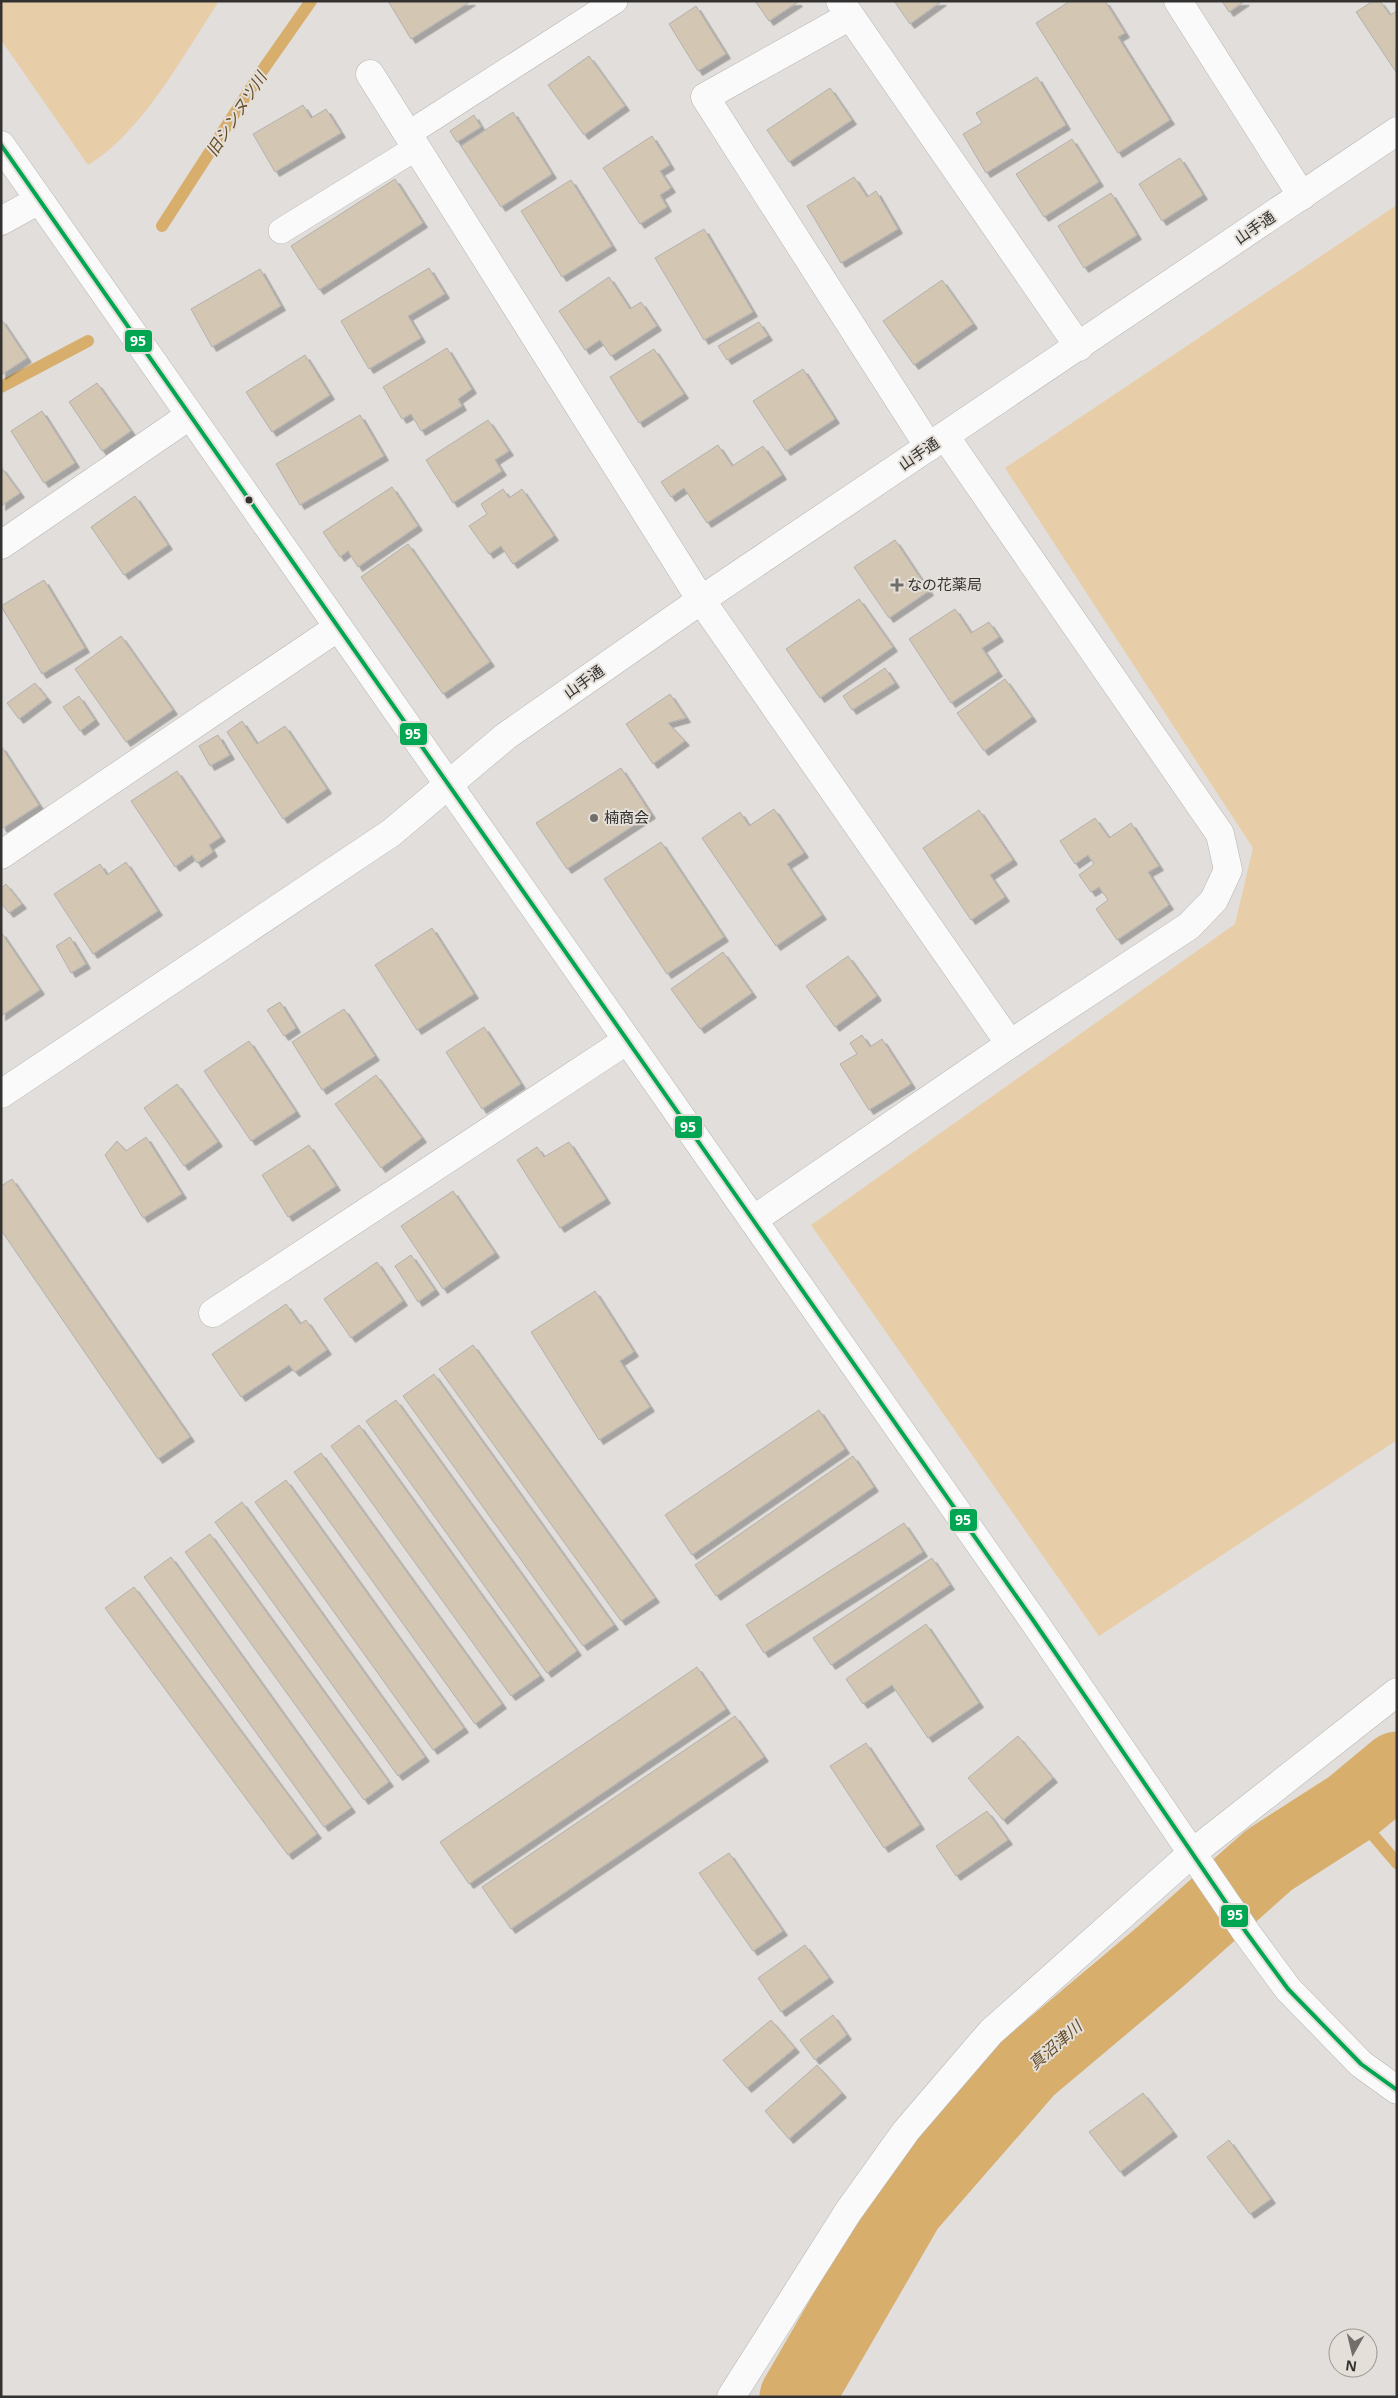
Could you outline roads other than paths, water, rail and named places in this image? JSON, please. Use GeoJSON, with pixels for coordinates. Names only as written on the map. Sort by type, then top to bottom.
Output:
{"type":"FeatureCollection","features":[{"type":"Feature","properties":{"kind":"street"},"geometry":{"type":"LineString","coordinates":[[1178,1],[1302,196]]}},
{"type":"Feature","properties":{"kind":"street"},"geometry":{"type":"LineString","coordinates":[[753,1220],[1010,1044],[1189,926],[1214,900],[1228,870],[1220,834],[937,442],[704,98],[845,9],[1079,347]]}},
{"type":"Feature","properties":{"kind":"street"},"geometry":{"type":"LineString","coordinates":[[370,74],[701,600],[1010,1044]]}},
{"type":"Feature","properties":{"kind":"street","name":"山手通"},"geometry":{"type":"LineString","coordinates":[[1,1094],[385,838],[446,784],[506,736],[701,600],[1397,131]]}},
{"type":"Feature","properties":{"kind":"street"},"geometry":{"type":"LineString","coordinates":[[1,145],[446,784],[1030,1615],[1246,1932],[1288,1990],[1361,2064],[1397,2090]]}},
{"type":"Feature","properties":{"kind":"street"},"geometry":{"type":"LineString","coordinates":[[1,221],[39,200]]}},
{"type":"Feature","properties":{"kind":"street"},"geometry":{"type":"LineString","coordinates":[[1,545],[189,416]]}},
{"type":"Feature","properties":{"kind":"street"},"geometry":{"type":"LineString","coordinates":[[1,854],[337,628]]}},
{"type":"Feature","properties":{"kind":"street"},"geometry":{"type":"LineString","coordinates":[[213,1314],[626,1041]]}},
{"type":"Feature","properties":{"kind":"street"},"geometry":{"type":"LineString","coordinates":[[731,2397],[848,2212],[906,2131],[991,2032],[1198,1863],[1397,1692]]}},
{"type":"Feature","properties":{"kind":"lane"},"geometry":{"type":"LineString","coordinates":[[281,231],[615,1]]}},
{"type":"Feature","properties":{"kind":"waterway","name":"旧シンヌツ川"},"geometry":{"type":"LineString","coordinates":[[162,226],[262,71],[311,1]]}},
{"type":"Feature","properties":{"kind":"waterway","name":"旧シンヌツ川"},"geometry":{"type":"LineString","coordinates":[[1,387],[88,341]]}},
{"type":"Feature","properties":{"kind":"waterway","name":"真沼津川"},"geometry":{"type":"LineString","coordinates":[[797,2397],[907,2207],[1028,2068],[1160,1957],[1269,1860],[1350,1808],[1397,1769]]}},
{"type":"Feature","properties":{"kind":"waterway"},"geometry":{"type":"LineString","coordinates":[[1350,1808],[1397,1863]]}},
{"type":"Feature","properties":{"kind":"place","name":"なの花薬局"},"geometry":{"type":"Point","coordinates":[897,585]}},
{"type":"Feature","properties":{"kind":"place","name":"楠商会"},"geometry":{"type":"Point","coordinates":[594,818]}}]}
